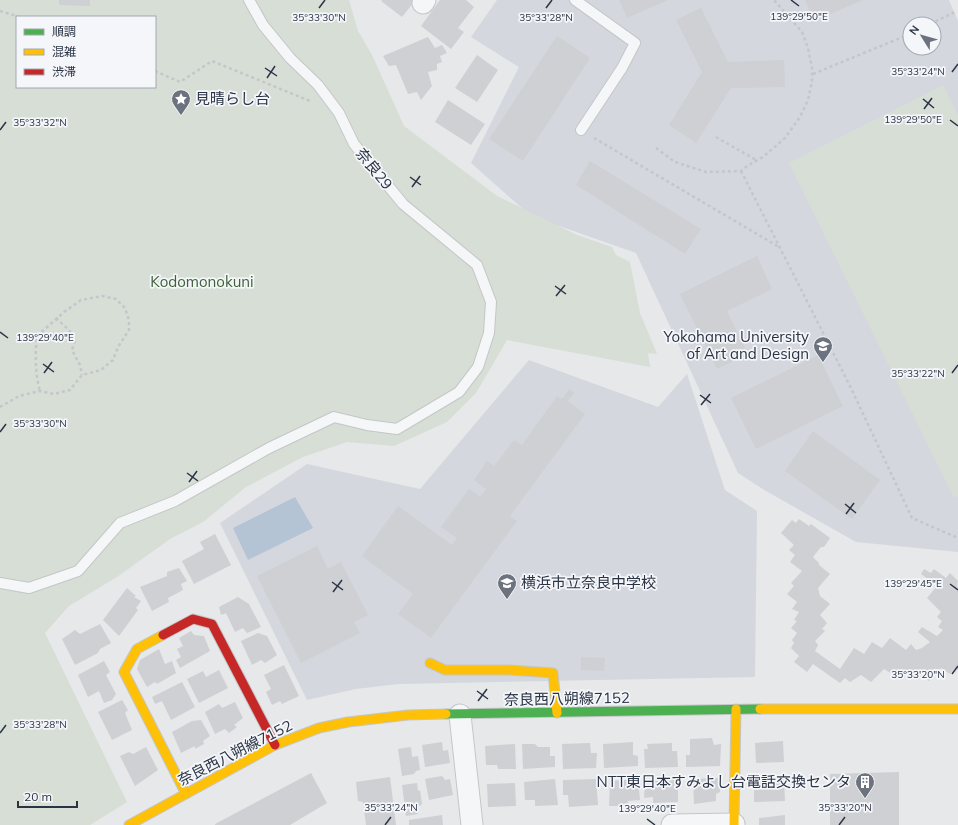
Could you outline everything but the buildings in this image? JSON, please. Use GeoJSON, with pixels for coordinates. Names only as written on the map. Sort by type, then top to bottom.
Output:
{"type":"FeatureCollection","features":[{"type":"Feature","properties":{"kind":"street"},"geometry":{"type":"LineString","coordinates":[[186,794],[124,672],[137,649],[193,619],[212,624],[275,745]]}},
{"type":"Feature","properties":{"kind":"street"},"geometry":{"type":"LineString","coordinates":[[430,663],[445,670],[509,670],[553,673],[557,713]]}},
{"type":"Feature","properties":{"kind":"street"},"geometry":{"type":"LineString","coordinates":[[672,825],[734,824],[736,709]]}},
{"type":"Feature","properties":{"kind":"street","name":"奈良西八朔線7152"},"geometry":{"type":"LineString","coordinates":[[129,825],[275,745],[319,728],[348,722],[408,715],[736,709],[958,709]]}},
{"type":"Feature","properties":{"kind":"street"},"geometry":{"type":"LineString","coordinates":[[460,715],[472,825]]}},
{"type":"Feature","properties":{"kind":"lane","name":"奈良29"},"geometry":{"type":"LineString","coordinates":[[0,583],[29,588],[78,571],[120,522],[175,501],[269,448],[334,417],[367,425],[397,429],[459,392],[478,367],[489,333],[491,302],[477,266],[403,204],[354,144],[339,113],[318,85],[290,58],[263,25],[249,0]]}},
{"type":"Feature","properties":{"kind":"lane"},"geometry":{"type":"LineString","coordinates":[[575,0],[635,43],[622,68],[581,130]]}},
{"type":"Feature","properties":{"kind":"path"},"geometry":{"type":"LineString","coordinates":[[656,148],[675,162],[706,172],[741,171],[756,160],[763,157],[785,138],[800,117],[808,100],[812,74],[808,48],[802,32],[774,0]]}},
{"type":"Feature","properties":{"kind":"path"},"geometry":{"type":"LineString","coordinates":[[0,11],[17,16]]}},
{"type":"Feature","properties":{"kind":"path"},"geometry":{"type":"LineString","coordinates":[[942,18],[957,11]]}},
{"type":"Feature","properties":{"kind":"path"},"geometry":{"type":"LineString","coordinates":[[812,74],[902,37]]}},
{"type":"Feature","properties":{"kind":"path"},"geometry":{"type":"LineString","coordinates":[[156,71],[180,82],[212,61],[310,101]]}},
{"type":"Feature","properties":{"kind":"path"},"geometry":{"type":"LineString","coordinates":[[581,130],[780,247]]}},
{"type":"Feature","properties":{"kind":"path"},"geometry":{"type":"LineString","coordinates":[[716,137],[756,160]]}},
{"type":"Feature","properties":{"kind":"path"},"geometry":{"type":"LineString","coordinates":[[741,171],[850,386],[912,518],[958,538]]}},
{"type":"Feature","properties":{"kind":"path"},"geometry":{"type":"LineString","coordinates":[[0,407],[19,396],[40,390],[54,394],[70,390],[82,375],[101,370],[113,360],[118,347],[129,330],[129,320],[125,308],[116,299],[102,296],[81,300],[56,318],[37,336],[36,376],[40,390]]}},
{"type":"Feature","properties":{"kind":"path"},"geometry":{"type":"LineString","coordinates":[[56,318],[69,330],[75,340],[72,350],[80,365],[82,375]]}},
{"type":"Feature","properties":{"kind":"shaded area","name":"Yokohama University of Art and Design"},"geometry":{"type":"Polygon","coordinates":[[[497,0],[949,0],[958,21],[958,552],[856,542],[766,491],[738,473],[636,253],[531,216],[471,163],[519,67],[471,37],[497,0]]]}},
{"type":"Feature","properties":{"kind":"shaded area","name":"横浜市立奈良中学校"},"geometry":{"type":"Polygon","coordinates":[[[529,360],[658,407],[687,374],[725,490],[757,511],[755,677],[398,684],[356,689],[307,700],[220,523],[307,464],[420,489],[529,360]]]}},
{"type":"Feature","properties":{"kind":"green space","name":"Kodomonokuni"},"geometry":{"type":"Polygon","coordinates":[[[0,0],[349,0],[358,31],[372,55],[404,126],[497,196],[577,235],[612,247],[616,255],[630,262],[640,313],[657,354],[648,353],[650,367],[507,340],[476,393],[447,422],[394,446],[347,442],[303,457],[246,487],[203,522],[170,539],[117,577],[69,606],[45,633],[127,802],[90,825],[0,825],[0,0]]]}},
{"type":"Feature","properties":{"kind":"green space"},"geometry":{"type":"Polygon","coordinates":[[[943,85],[958,115],[958,496],[954,498],[789,163],[943,85]]]}},
{"type":"Feature","properties":{"kind":"water"},"geometry":{"type":"Polygon","coordinates":[[[295,497],[313,528],[248,560],[233,528],[295,497]]]}},
{"type":"Feature","properties":{"kind":"traffic: fast"},"geometry":{"type":"LineString","coordinates":[[446,714],[760,709]]}},
{"type":"Feature","properties":{"kind":"traffic: slow"},"geometry":{"type":"LineString","coordinates":[[163,635],[137,649],[124,672],[186,794]]}},
{"type":"Feature","properties":{"kind":"traffic: slow"},"geometry":{"type":"LineString","coordinates":[[430,663],[445,670],[509,670],[553,673],[557,713]]}},
{"type":"Feature","properties":{"kind":"traffic: slow"},"geometry":{"type":"LineString","coordinates":[[734,825],[736,709]]}},
{"type":"Feature","properties":{"kind":"traffic: slow"},"geometry":{"type":"LineString","coordinates":[[760,709],[958,709]]}},
{"type":"Feature","properties":{"kind":"traffic: slow"},"geometry":{"type":"LineString","coordinates":[[129,825],[275,745],[319,728],[348,722],[408,715],[446,714]]}},
{"type":"Feature","properties":{"kind":"traffic: jam"},"geometry":{"type":"LineString","coordinates":[[163,635],[193,619],[212,624],[275,745]]}},
{"type":"Feature","properties":{"kind":"place","name":"見晴らし台"},"geometry":{"type":"Point","coordinates":[181,116]}},
{"type":"Feature","properties":{"kind":"place","name":"Yokohama University of Art and Design"},"geometry":{"type":"Point","coordinates":[823,363]}},
{"type":"Feature","properties":{"kind":"place","name":"横浜市立奈良中学校"},"geometry":{"type":"Point","coordinates":[507,600]}},
{"type":"Feature","properties":{"kind":"place","name":"NTT東日本すみよし台電話交換センタ"},"geometry":{"type":"Point","coordinates":[865,799]}}]}
